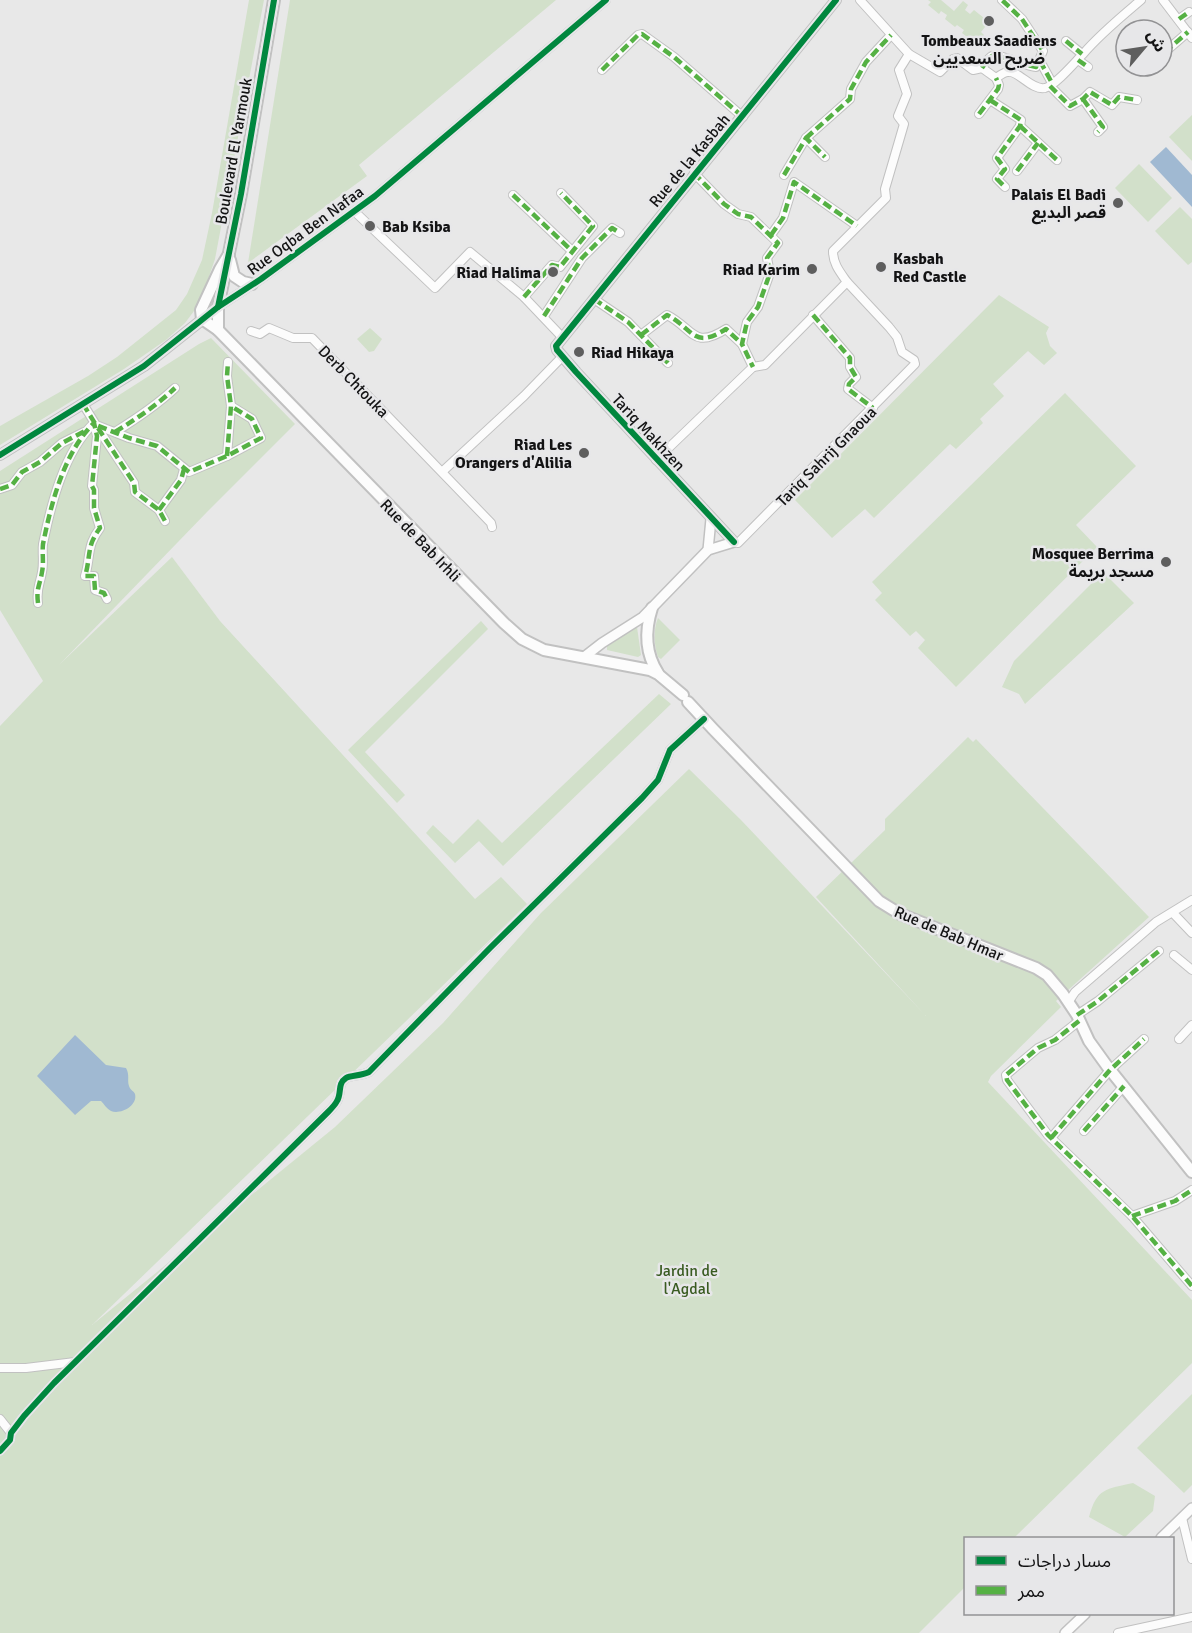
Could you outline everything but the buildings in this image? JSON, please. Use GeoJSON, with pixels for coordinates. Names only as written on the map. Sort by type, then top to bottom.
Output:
{"type":"FeatureCollection","features":[{"type":"Feature","properties":{"kind":"main road","name":"Boulevard El Yarmouk"},"geometry":{"type":"LineString","coordinates":[[218,307],[274,0]]}},
{"type":"Feature","properties":{"kind":"main road","name":"Boulevard El Yarmouk"},"geometry":{"type":"LineString","coordinates":[[202,319],[201,310],[208,299],[219,269],[229,254]]}},
{"type":"Feature","properties":{"kind":"main road"},"geometry":{"type":"LineString","coordinates":[[229,254],[234,276],[243,282],[252,284]]}},
{"type":"Feature","properties":{"kind":"main road"},"geometry":{"type":"LineString","coordinates":[[218,307],[218,330]]}},
{"type":"Feature","properties":{"kind":"main road","name":"Rue de Bab Irhli"},"geometry":{"type":"LineString","coordinates":[[202,319],[218,330],[357,475],[518,636],[534,646],[555,653],[641,667],[658,674],[686,698]]}},
{"type":"Feature","properties":{"kind":"main road"},"geometry":{"type":"LineString","coordinates":[[652,608],[647,625],[648,644],[651,660],[658,674]]}},
{"type":"Feature","properties":{"kind":"main road","name":"Rue de Bab Hmar"},"geometry":{"type":"LineString","coordinates":[[686,698],[879,901],[900,914],[1036,968],[1047,975],[1069,1001],[1089,1041],[1110,1070],[1192,1172]]}},
{"type":"Feature","properties":{"kind":"street","name":"Rue Oqba Ben Nafaa"},"geometry":{"type":"LineString","coordinates":[[0,455],[162,353],[218,307],[354,211],[606,0]]}},
{"type":"Feature","properties":{"kind":"street","name":"Rue de la Kasbah"},"geometry":{"type":"LineString","coordinates":[[562,337],[836,0]]}},
{"type":"Feature","properties":{"kind":"street"},"geometry":{"type":"LineString","coordinates":[[860,0],[909,54],[940,72],[953,59],[957,58],[973,70],[982,68],[991,57],[999,55],[1036,67],[1043,51],[1022,19],[1002,0]]}},
{"type":"Feature","properties":{"kind":"street"},"geometry":{"type":"LineString","coordinates":[[979,114],[990,100],[997,82],[1006,72],[1011,72],[1031,84],[1049,86],[1141,0]]}},
{"type":"Feature","properties":{"kind":"street"},"geometry":{"type":"LineString","coordinates":[[1163,0],[1190,35],[1174,46]]}},
{"type":"Feature","properties":{"kind":"street"},"geometry":{"type":"LineString","coordinates":[[1179,18],[1189,12]]}},
{"type":"Feature","properties":{"kind":"street"},"geometry":{"type":"LineString","coordinates":[[602,70],[638,34],[642,34],[674,57],[743,117]]}},
{"type":"Feature","properties":{"kind":"street"},"geometry":{"type":"LineString","coordinates":[[784,175],[806,138],[850,99],[851,89],[866,62],[891,35]]}},
{"type":"Feature","properties":{"kind":"street"},"geometry":{"type":"LineString","coordinates":[[1066,41],[1088,67]]}},
{"type":"Feature","properties":{"kind":"street"},"geometry":{"type":"LineString","coordinates":[[656,460],[753,367],[765,365],[847,282],[833,258],[833,251],[886,198],[885,189],[904,124],[898,116],[907,94],[899,70],[909,54]]}},
{"type":"Feature","properties":{"kind":"street"},"geometry":{"type":"LineString","coordinates":[[1040,61],[1049,86],[1070,106],[1083,99],[1087,90],[1112,105],[1119,97],[1137,99]]}},
{"type":"Feature","properties":{"kind":"street"},"geometry":{"type":"LineString","coordinates":[[982,68],[997,82]]}},
{"type":"Feature","properties":{"kind":"street"},"geometry":{"type":"LineString","coordinates":[[1083,99],[1102,127],[1098,132]]}},
{"type":"Feature","properties":{"kind":"street"},"geometry":{"type":"LineString","coordinates":[[990,100],[1020,119],[1020,126],[997,158],[1005,169],[998,180],[1005,186]]}},
{"type":"Feature","properties":{"kind":"street"},"geometry":{"type":"LineString","coordinates":[[1020,126],[1057,160]]}},
{"type":"Feature","properties":{"kind":"street"},"geometry":{"type":"LineString","coordinates":[[806,138],[825,157]]}},
{"type":"Feature","properties":{"kind":"street"},"geometry":{"type":"LineString","coordinates":[[1017,171],[1038,142]]}},
{"type":"Feature","properties":{"kind":"street"},"geometry":{"type":"LineString","coordinates":[[694,173],[724,204],[738,214],[751,217],[778,243],[767,258],[771,271],[758,307],[747,322],[742,344]]}},
{"type":"Feature","properties":{"kind":"street"},"geometry":{"type":"LineString","coordinates":[[771,235],[783,218],[794,182],[857,226]]}},
{"type":"Feature","properties":{"kind":"street"},"geometry":{"type":"LineString","coordinates":[[524,297],[552,265],[560,267],[593,226],[561,193]]}},
{"type":"Feature","properties":{"kind":"street"},"geometry":{"type":"LineString","coordinates":[[513,195],[572,250]]}},
{"type":"Feature","properties":{"kind":"street"},"geometry":{"type":"LineString","coordinates":[[354,211],[435,288],[470,252],[524,297],[562,337],[556,346],[562,357],[524,396],[442,471]]}},
{"type":"Feature","properties":{"kind":"street"},"geometry":{"type":"LineString","coordinates":[[544,316],[582,258],[612,228],[620,233]]}},
{"type":"Feature","properties":{"kind":"street","name":"Tariq Sahrij Gnaoua"},"geometry":{"type":"LineString","coordinates":[[734,542],[738,543],[915,364],[915,361],[902,351],[895,333],[847,282]]}},
{"type":"Feature","properties":{"kind":"street"},"geometry":{"type":"LineString","coordinates":[[594,299],[624,318],[668,363]]}},
{"type":"Feature","properties":{"kind":"street"},"geometry":{"type":"LineString","coordinates":[[640,335],[667,315],[700,338],[709,338],[726,329],[742,344],[753,367]]}},
{"type":"Feature","properties":{"kind":"street"},"geometry":{"type":"LineString","coordinates":[[813,315],[850,358],[850,367],[856,377],[848,388],[873,408]]}},
{"type":"Feature","properties":{"kind":"street","name":"Derb Chtouka"},"geometry":{"type":"LineString","coordinates":[[251,331],[260,334],[269,328],[293,338],[312,338],[492,523],[492,527]]}},
{"type":"Feature","properties":{"kind":"street","name":"Tariq Makhzen"},"geometry":{"type":"LineString","coordinates":[[562,357],[734,542]]}},
{"type":"Feature","properties":{"kind":"street"},"geometry":{"type":"LineString","coordinates":[[226,456],[231,406],[227,376],[228,362]]}},
{"type":"Feature","properties":{"kind":"street"},"geometry":{"type":"LineString","coordinates":[[115,432],[132,420],[142,417],[175,388]]}},
{"type":"Feature","properties":{"kind":"street"},"geometry":{"type":"LineString","coordinates":[[83,404],[134,483],[135,492],[159,510],[165,520]]}},
{"type":"Feature","properties":{"kind":"street"},"geometry":{"type":"LineString","coordinates":[[95,424],[129,438],[157,446],[189,472],[261,438],[252,419],[231,406]]}},
{"type":"Feature","properties":{"kind":"street"},"geometry":{"type":"LineString","coordinates":[[0,489],[12,485],[22,472],[95,424]]}},
{"type":"Feature","properties":{"kind":"street"},"geometry":{"type":"LineString","coordinates":[[95,424],[97,436],[92,486],[94,508],[100,528],[91,543],[92,550],[85,576],[94,576],[95,590],[105,593],[107,599]]}},
{"type":"Feature","properties":{"kind":"street"},"geometry":{"type":"LineString","coordinates":[[38,603],[36,590],[42,573],[43,546],[53,499],[66,466],[85,431]]}},
{"type":"Feature","properties":{"kind":"street"},"geometry":{"type":"LineString","coordinates":[[159,510],[181,480],[184,470]]}},
{"type":"Feature","properties":{"kind":"street"},"geometry":{"type":"LineString","coordinates":[[708,550],[711,519]]}},
{"type":"Feature","properties":{"kind":"street"},"geometry":{"type":"LineString","coordinates":[[584,657],[652,608],[708,550],[734,542]]}},
{"type":"Feature","properties":{"kind":"street"},"geometry":{"type":"LineString","coordinates":[[0,1451],[10,1440],[11,1433],[75,1362],[328,1112],[339,1099],[341,1083],[344,1079],[349,1076],[362,1076],[369,1072],[642,798],[658,780],[670,750],[704,719]]}},
{"type":"Feature","properties":{"kind":"street"},"geometry":{"type":"LineString","coordinates":[[1069,1001],[1075,992],[1156,922],[1192,900]]}},
{"type":"Feature","properties":{"kind":"street"},"geometry":{"type":"LineString","coordinates":[[1173,913],[1192,933]]}},
{"type":"Feature","properties":{"kind":"street"},"geometry":{"type":"LineString","coordinates":[[1159,951],[1055,1040],[1038,1048],[1006,1075],[1013,1091],[1051,1138],[1132,1216],[1192,1286]]}},
{"type":"Feature","properties":{"kind":"street"},"geometry":{"type":"LineString","coordinates":[[1174,955],[1192,970]]}},
{"type":"Feature","properties":{"kind":"street"},"geometry":{"type":"LineString","coordinates":[[1179,1039],[1192,1025]]}},
{"type":"Feature","properties":{"kind":"street"},"geometry":{"type":"LineString","coordinates":[[1051,1138],[1110,1070],[1144,1039]]}},
{"type":"Feature","properties":{"kind":"street"},"geometry":{"type":"LineString","coordinates":[[1084,1131],[1124,1086]]}},
{"type":"Feature","properties":{"kind":"street"},"geometry":{"type":"LineString","coordinates":[[1132,1216],[1175,1201],[1192,1190]]}},
{"type":"Feature","properties":{"kind":"street"},"geometry":{"type":"LineString","coordinates":[[0,1368],[26,1368],[75,1362]]}},
{"type":"Feature","properties":{"kind":"street"},"geometry":{"type":"LineString","coordinates":[[0,1419],[11,1433]]}},
{"type":"Feature","properties":{"kind":"street"},"geometry":{"type":"LineString","coordinates":[[1163,1537],[1192,1508]]}},
{"type":"Feature","properties":{"kind":"street"},"geometry":{"type":"LineString","coordinates":[[1182,1518],[1192,1559]]}},
{"type":"Feature","properties":{"kind":"street"},"geometry":{"type":"LineString","coordinates":[[1069,1632],[1084,1615]]}},
{"type":"Feature","properties":{"kind":"street"},"geometry":{"type":"LineString","coordinates":[[1118,1633],[1192,1617]]}},
{"type":"Feature","properties":{"kind":"green space"},"geometry":{"type":"Polygon","coordinates":[[[249,0],[264,0],[215,259],[200,303],[185,323],[166,340],[124,369],[0,445],[0,426],[117,357],[176,310],[187,294],[202,260],[212,213],[249,0]]]}},
{"type":"Feature","properties":{"kind":"green space"},"geometry":{"type":"Polygon","coordinates":[[[290,0],[556,0],[359,165],[367,176],[248,263],[290,0]]]}},
{"type":"Feature","properties":{"kind":"green space"},"geometry":{"type":"Polygon","coordinates":[[[928,0],[941,0],[954,11],[963,1],[968,5],[965,10],[970,14],[974,10],[989,22],[981,32],[984,35],[980,40],[975,36],[971,40],[962,33],[964,30],[957,25],[955,27],[945,19],[947,15],[941,11],[939,14],[928,5],[931,2],[928,0]]]}},
{"type":"Feature","properties":{"kind":"green space"},"geometry":{"type":"Polygon","coordinates":[[[1192,115],[1192,161],[1169,137],[1192,115]]]}},
{"type":"Feature","properties":{"kind":"green space"},"geometry":{"type":"Polygon","coordinates":[[[1139,164],[1172,198],[1148,222],[1115,188],[1139,164]]]}},
{"type":"Feature","properties":{"kind":"green space"},"geometry":{"type":"Polygon","coordinates":[[[1180,207],[1192,219],[1192,262],[1188,265],[1155,231],[1180,207]]]}},
{"type":"Feature","properties":{"kind":"green space"},"geometry":{"type":"Polygon","coordinates":[[[999,295],[1049,327],[1046,333],[1050,346],[1057,353],[1044,365],[1028,351],[993,384],[1004,396],[980,419],[983,423],[956,449],[950,444],[874,518],[865,509],[832,538],[795,500],[999,295]]]}},
{"type":"Feature","properties":{"kind":"green space"},"geometry":{"type":"Polygon","coordinates":[[[370,328],[382,339],[374,351],[369,352],[357,339],[370,328]]]}},
{"type":"Feature","properties":{"kind":"green space","name":"Jardin de l'Agdal"},"geometry":{"type":"Polygon","coordinates":[[[211,338],[295,424],[59,665],[172,557],[220,621],[475,899],[501,877],[527,904],[92,1325],[335,1127],[443,1023],[541,913],[689,769],[741,820],[926,1016],[816,897],[885,830],[885,819],[968,737],[973,742],[976,739],[1149,917],[1056,1001],[1061,1007],[991,1076],[988,1082],[1192,1300],[1192,1363],[1015,1537],[964,1537],[964,1588],[919,1633],[0,1633],[0,726],[43,681],[0,610],[0,471],[211,338]]]}},
{"type":"Feature","properties":{"kind":"green space"},"geometry":{"type":"Polygon","coordinates":[[[1065,393],[1136,466],[1076,525],[1097,547],[956,687],[918,648],[925,640],[916,631],[910,636],[875,600],[882,593],[872,582],[1065,393]]]}},
{"type":"Feature","properties":{"kind":"green space"},"geometry":{"type":"Polygon","coordinates":[[[1103,572],[1134,603],[1025,704],[1019,694],[1002,687],[1014,661],[1103,572]]]}},
{"type":"Feature","properties":{"kind":"green space"},"geometry":{"type":"Polygon","coordinates":[[[658,618],[680,640],[661,659],[658,657],[655,643],[655,627],[658,618]]]}},
{"type":"Feature","properties":{"kind":"green space"},"geometry":{"type":"Polygon","coordinates":[[[481,621],[488,629],[365,752],[405,795],[397,803],[348,750],[481,621]]]}},
{"type":"Feature","properties":{"kind":"green space"},"geometry":{"type":"Polygon","coordinates":[[[637,627],[641,655],[638,657],[607,650],[607,646],[637,627]]]}},
{"type":"Feature","properties":{"kind":"green space"},"geometry":{"type":"Polygon","coordinates":[[[659,694],[671,704],[503,866],[479,841],[455,863],[426,833],[433,825],[453,844],[478,819],[502,843],[659,694]]]}},
{"type":"Feature","properties":{"kind":"green space"},"geometry":{"type":"Polygon","coordinates":[[[1192,1394],[1192,1485],[1184,1493],[1137,1448],[1192,1394]]]}},
{"type":"Feature","properties":{"kind":"green space"},"geometry":{"type":"Polygon","coordinates":[[[1133,1483],[1155,1496],[1153,1511],[1125,1537],[1089,1517],[1095,1500],[1104,1491],[1133,1483]]]}},
{"type":"Feature","properties":{"kind":"water"},"geometry":{"type":"Polygon","coordinates":[[[1166,147],[1192,175],[1192,207],[1150,162],[1166,147]]]}},
{"type":"Feature","properties":{"kind":"water"},"geometry":{"type":"Polygon","coordinates":[[[75,1035],[106,1065],[126,1068],[129,1086],[135,1098],[128,1109],[115,1112],[101,1101],[91,1101],[75,1115],[37,1076],[75,1035]]]}},
{"type":"Feature","properties":{"kind":"marked path"},"geometry":{"type":"LineString","coordinates":[[982,68],[992,56],[1036,67],[1043,51],[1022,19],[1002,0]]}},
{"type":"Feature","properties":{"kind":"marked path"},"geometry":{"type":"LineString","coordinates":[[1179,19],[1189,12]]}},
{"type":"Feature","properties":{"kind":"marked path"},"geometry":{"type":"LineString","coordinates":[[1174,44],[1188,32]]}},
{"type":"Feature","properties":{"kind":"marked path"},"geometry":{"type":"LineString","coordinates":[[602,70],[638,35],[642,34],[674,57],[743,117]]}},
{"type":"Feature","properties":{"kind":"marked path"},"geometry":{"type":"LineString","coordinates":[[806,138],[850,99],[851,89],[866,62],[891,35]]}},
{"type":"Feature","properties":{"kind":"marked path"},"geometry":{"type":"LineString","coordinates":[[1066,41],[1082,54]]}},
{"type":"Feature","properties":{"kind":"marked path"},"geometry":{"type":"LineString","coordinates":[[1078,60],[1088,67]]}},
{"type":"Feature","properties":{"kind":"marked path"},"geometry":{"type":"LineString","coordinates":[[1040,61],[1052,83]]}},
{"type":"Feature","properties":{"kind":"marked path"},"geometry":{"type":"LineString","coordinates":[[979,114],[998,89],[996,78]]}},
{"type":"Feature","properties":{"kind":"marked path"},"geometry":{"type":"LineString","coordinates":[[1050,86],[1070,106],[1090,92],[1112,105],[1119,97],[1137,100]]}},
{"type":"Feature","properties":{"kind":"marked path"},"geometry":{"type":"LineString","coordinates":[[1083,99],[1103,127],[1098,132]]}},
{"type":"Feature","properties":{"kind":"marked path"},"geometry":{"type":"LineString","coordinates":[[990,100],[1021,120],[1020,126],[997,158],[1005,169],[997,179],[1005,187]]}},
{"type":"Feature","properties":{"kind":"marked path"},"geometry":{"type":"LineString","coordinates":[[1020,126],[1057,160]]}},
{"type":"Feature","properties":{"kind":"marked path"},"geometry":{"type":"LineString","coordinates":[[784,175],[806,138],[825,157]]}},
{"type":"Feature","properties":{"kind":"marked path"},"geometry":{"type":"LineString","coordinates":[[1017,171],[1038,143]]}},
{"type":"Feature","properties":{"kind":"marked path"},"geometry":{"type":"LineString","coordinates":[[694,173],[724,204],[738,214],[751,217],[778,243],[767,258],[770,273],[758,307],[747,322],[742,344],[753,367]]}},
{"type":"Feature","properties":{"kind":"marked path"},"geometry":{"type":"LineString","coordinates":[[771,235],[783,218],[794,182],[857,226]]}},
{"type":"Feature","properties":{"kind":"marked path"},"geometry":{"type":"LineString","coordinates":[[524,297],[552,265],[560,267],[593,226],[561,193]]}},
{"type":"Feature","properties":{"kind":"marked path"},"geometry":{"type":"LineString","coordinates":[[513,195],[572,251]]}},
{"type":"Feature","properties":{"kind":"marked path"},"geometry":{"type":"LineString","coordinates":[[544,316],[582,258],[612,228],[620,233]]}},
{"type":"Feature","properties":{"kind":"marked path"},"geometry":{"type":"LineString","coordinates":[[594,299],[628,322],[668,363]]}},
{"type":"Feature","properties":{"kind":"marked path"},"geometry":{"type":"LineString","coordinates":[[641,335],[667,315],[694,335],[707,338],[726,329],[742,344]]}},
{"type":"Feature","properties":{"kind":"marked path"},"geometry":{"type":"LineString","coordinates":[[813,315],[850,358],[850,367],[856,377],[849,384],[848,389],[873,408]]}},
{"type":"Feature","properties":{"kind":"marked path"},"geometry":{"type":"LineString","coordinates":[[227,456],[231,406],[227,376],[228,362]]}},
{"type":"Feature","properties":{"kind":"marked path"},"geometry":{"type":"LineString","coordinates":[[115,432],[146,412],[175,388]]}},
{"type":"Feature","properties":{"kind":"marked path"},"geometry":{"type":"LineString","coordinates":[[83,404],[96,425],[157,446],[189,472],[261,438],[252,419],[231,406]]}},
{"type":"Feature","properties":{"kind":"marked path"},"geometry":{"type":"LineString","coordinates":[[38,603],[38,590],[43,569],[43,544],[60,479],[74,449],[94,423],[97,436],[92,486],[94,508],[100,528],[92,542],[85,576],[94,576],[95,590],[104,593],[107,599]]}},
{"type":"Feature","properties":{"kind":"marked path"},"geometry":{"type":"LineString","coordinates":[[98,428],[134,483],[135,492],[159,510],[165,521]]}},
{"type":"Feature","properties":{"kind":"marked path"},"geometry":{"type":"LineString","coordinates":[[0,489],[12,485],[22,472],[40,462],[62,443],[85,431]]}},
{"type":"Feature","properties":{"kind":"marked path"},"geometry":{"type":"LineString","coordinates":[[159,510],[181,480],[184,469]]}},
{"type":"Feature","properties":{"kind":"marked path"},"geometry":{"type":"LineString","coordinates":[[1077,1015],[1098,1001],[1159,951]]}},
{"type":"Feature","properties":{"kind":"marked path"},"geometry":{"type":"LineString","coordinates":[[1079,1021],[1055,1040],[1038,1048],[1006,1075],[1007,1080],[1048,1135],[1132,1216],[1192,1286]]}},
{"type":"Feature","properties":{"kind":"marked path"},"geometry":{"type":"LineString","coordinates":[[1051,1138],[1110,1070],[1144,1039]]}},
{"type":"Feature","properties":{"kind":"marked path"},"geometry":{"type":"LineString","coordinates":[[1084,1131],[1124,1086]]}},
{"type":"Feature","properties":{"kind":"marked path"},"geometry":{"type":"LineString","coordinates":[[1132,1216],[1175,1201],[1192,1190]]}},
{"type":"Feature","properties":{"kind":"cycle path"},"geometry":{"type":"LineString","coordinates":[[218,307],[241,194],[274,0]]}},
{"type":"Feature","properties":{"kind":"cycle path"},"geometry":{"type":"LineString","coordinates":[[0,455],[144,366],[218,307],[261,279],[375,196],[606,0]]}},
{"type":"Feature","properties":{"kind":"cycle path"},"geometry":{"type":"LineString","coordinates":[[734,542],[576,372],[556,346],[836,0]]}},
{"type":"Feature","properties":{"kind":"cycle path"},"geometry":{"type":"LineString","coordinates":[[0,1451],[10,1440],[11,1433],[24,1416],[54,1383],[332,1108],[338,1098],[343,1080],[369,1072],[490,948],[642,798],[658,780],[670,750],[704,719]]}},
{"type":"Feature","properties":{"kind":"place","name":"Tombeaux Saadiens ضريح السعديين"},"geometry":{"type":"Point","coordinates":[989,21]}},
{"type":"Feature","properties":{"kind":"place","name":"Palais El Badi قصر البديع"},"geometry":{"type":"Point","coordinates":[1118,203]}},
{"type":"Feature","properties":{"kind":"place","name":"Bab Ksiba"},"geometry":{"type":"Point","coordinates":[370,226]}},
{"type":"Feature","properties":{"kind":"place","name":"Kasbah Red Castle"},"geometry":{"type":"Point","coordinates":[881,267]}},
{"type":"Feature","properties":{"kind":"place","name":"Riad Karim"},"geometry":{"type":"Point","coordinates":[812,269]}},
{"type":"Feature","properties":{"kind":"place","name":"Riad Halima"},"geometry":{"type":"Point","coordinates":[553,272]}},
{"type":"Feature","properties":{"kind":"place","name":"Riad Hikaya"},"geometry":{"type":"Point","coordinates":[579,352]}},
{"type":"Feature","properties":{"kind":"place","name":"Riad Les Orangers d'Alilia"},"geometry":{"type":"Point","coordinates":[584,453]}},
{"type":"Feature","properties":{"kind":"place","name":"Mosquee Berrima مسجد بريمة"},"geometry":{"type":"Point","coordinates":[1166,562]}}]}
